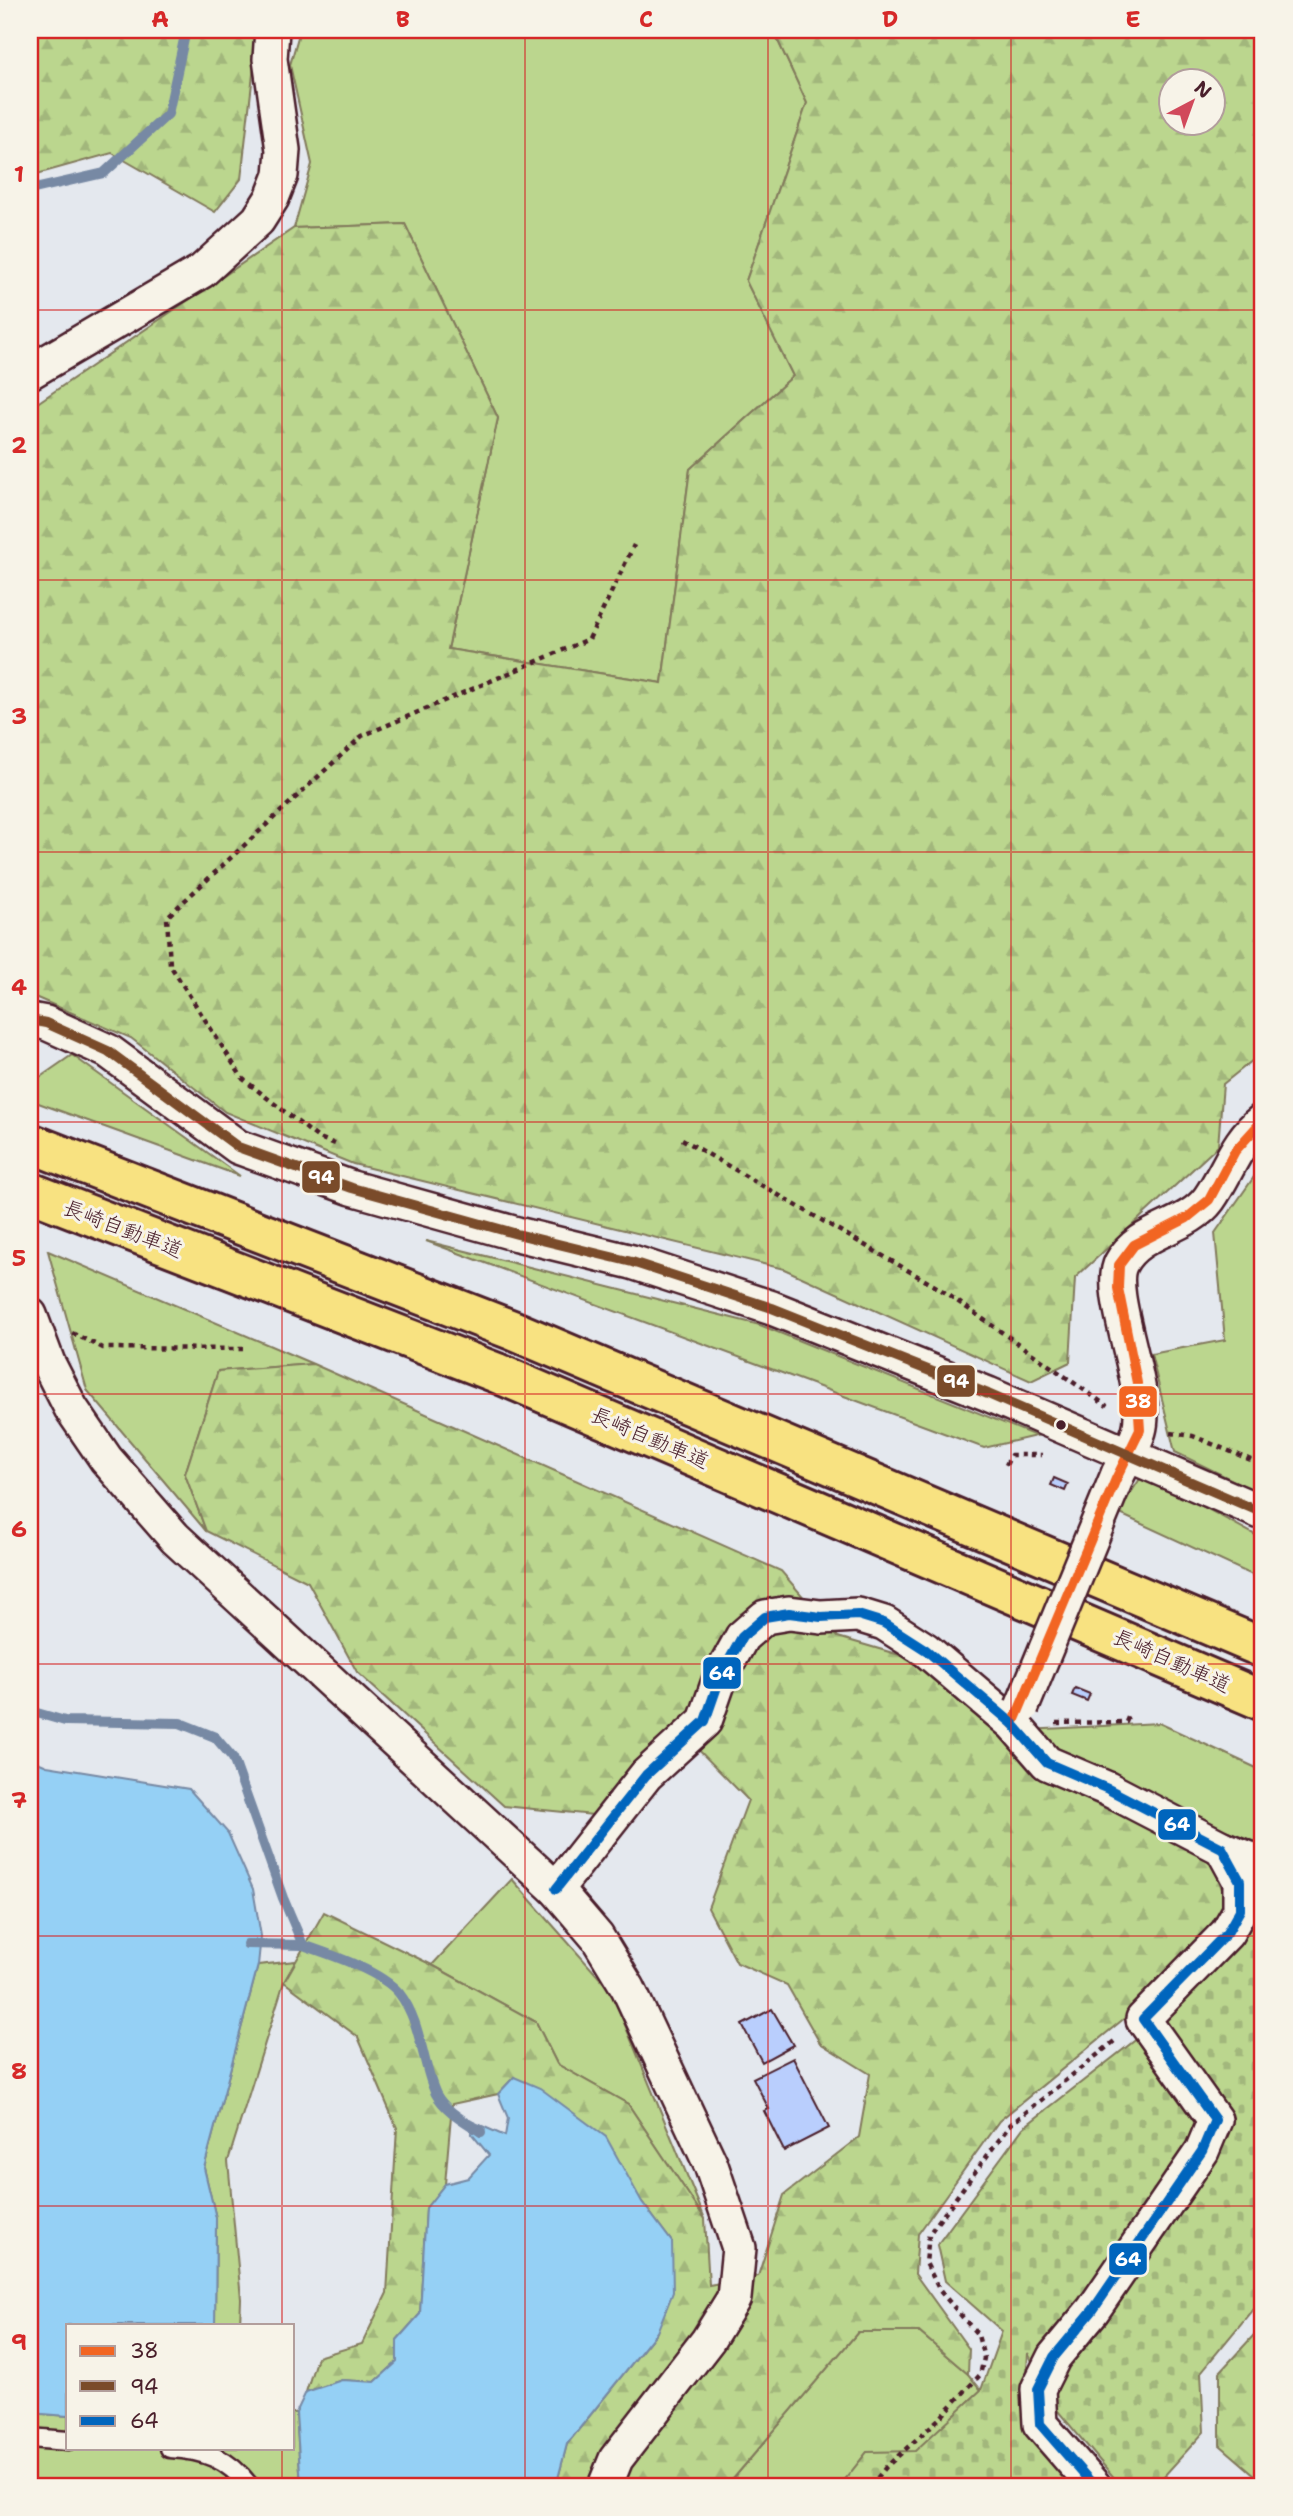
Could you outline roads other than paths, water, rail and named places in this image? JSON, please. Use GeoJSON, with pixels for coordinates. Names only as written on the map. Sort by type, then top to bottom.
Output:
{"type":"FeatureCollection","features":[{"type":"Feature","properties":{"kind":"highway"},"geometry":{"type":"LineString","coordinates":[[30,1143],[512,1330],[1263,1648]]}},
{"type":"Feature","properties":{"kind":"highway","name":"長崎自動車道"},"geometry":{"type":"LineString","coordinates":[[30,1192],[497,1373],[1263,1701]]}},
{"type":"Feature","properties":{"kind":"street"},"geometry":{"type":"LineString","coordinates":[[30,372],[202,271],[258,220],[272,198],[281,175],[283,150],[270,59],[272,30]]}},
{"type":"Feature","properties":{"kind":"street"},"geometry":{"type":"LineString","coordinates":[[30,1020],[46,1023],[108,1051],[238,1147],[352,1188],[517,1234],[632,1262],[772,1308],[975,1389],[1263,1513]]}},
{"type":"Feature","properties":{"kind":"street"},"geometry":{"type":"LineString","coordinates":[[1018,1715],[1128,1454],[1138,1383],[1118,1288],[1119,1265],[1134,1245],[1187,1217],[1209,1200],[1235,1151],[1263,1120]]}},
{"type":"Feature","properties":{"kind":"street"},"geometry":{"type":"LineString","coordinates":[[30,1315],[48,1363],[71,1408],[106,1459],[175,1538],[556,1889],[597,1937],[634,1999],[711,2165],[739,2248],[734,2298],[708,2340],[616,2459],[606,2486]]}},
{"type":"Feature","properties":{"kind":"street"},"geometry":{"type":"LineString","coordinates":[[556,1889],[646,1775],[705,1721],[721,1675],[742,1637],[765,1617],[789,1613],[821,1617],[858,1615],[884,1623],[1018,1715],[1047,1763],[1108,1789],[1222,1848],[1263,1864]]}},
{"type":"Feature","properties":{"kind":"street"},"geometry":{"type":"LineString","coordinates":[[1094,2486],[1040,2424],[1038,2389],[1054,2357],[1093,2310],[1202,2151],[1215,2120],[1143,2019],[1227,1933],[1240,1910],[1240,1881],[1222,1848]]}},
{"type":"Feature","properties":{"kind":"lane"},"geometry":{"type":"LineString","coordinates":[[30,2438],[66,2441]]}},
{"type":"Feature","properties":{"kind":"lane"},"geometry":{"type":"LineString","coordinates":[[198,2450],[226,2461],[249,2486]]}},
{"type":"Feature","properties":{"kind":"water"},"geometry":{"type":"Polygon","coordinates":[[[30,1759],[47,1766],[189,1789],[228,1833],[253,1889],[261,1936],[258,1965],[204,2168],[216,2218],[215,2324],[66,2324],[66,2416],[30,2413],[30,1759]]]}},
{"type":"Feature","properties":{"kind":"water"},"geometry":{"type":"Polygon","coordinates":[[[514,2077],[540,2088],[606,2137],[642,2202],[672,2242],[673,2292],[657,2332],[567,2444],[556,2486],[301,2486],[296,2413],[306,2392],[342,2380],[375,2382],[397,2362],[397,2340],[420,2314],[426,2208],[445,2184],[468,2178],[489,2155],[471,2133],[473,2122],[505,2136],[508,2118],[498,2094],[514,2077]]]}},
{"type":"Feature","properties":{"kind":"waterway"},"geometry":{"type":"LineString","coordinates":[[30,190],[104,173],[168,114],[186,30]]}},
{"type":"Feature","properties":{"kind":"waterway"},"geometry":{"type":"LineString","coordinates":[[30,1711],[65,1721],[180,1723],[215,1737],[233,1758],[283,1898],[303,1945],[368,1971],[399,1993],[413,2017],[436,2094],[450,2111],[481,2132]]}},
{"type":"Feature","properties":{"kind":"waterway"},"geometry":{"type":"LineString","coordinates":[[247,1944],[303,1945]]}}]}
